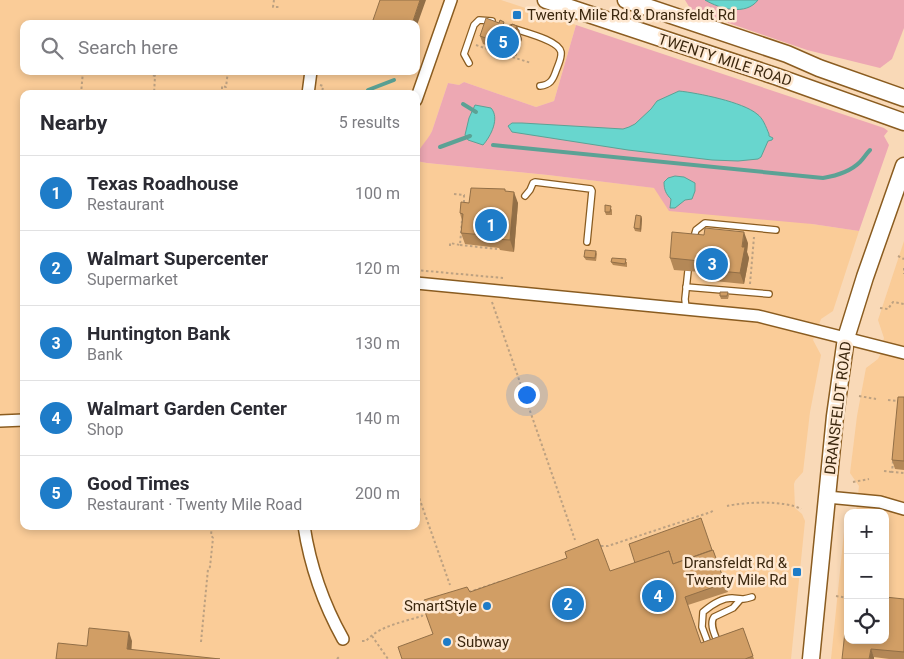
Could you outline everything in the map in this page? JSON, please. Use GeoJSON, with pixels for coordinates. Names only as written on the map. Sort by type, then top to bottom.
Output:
{"type":"FeatureCollection","features":[{"type":"Feature","properties":{"kind":"main road","name":"TWENTY MILE ROAD"},"geometry":{"type":"LineString","coordinates":[[546,0],[775,76],[904,122]]}},
{"type":"Feature","properties":{"kind":"main road","name":"TWENTY MILE ROAD"},"geometry":{"type":"LineString","coordinates":[[626,0],[786,54],[819,68],[904,98]]}},
{"type":"Feature","properties":{"kind":"main road","name":"DRANSFELDT ROAD"},"geometry":{"type":"LineString","coordinates":[[811,659],[835,416],[846,338],[904,166]]}},
{"type":"Feature","properties":{"kind":"street"},"geometry":{"type":"LineString","coordinates":[[420,90],[451,0]]}},
{"type":"Feature","properties":{"kind":"street"},"geometry":{"type":"LineString","coordinates":[[309,90],[310,75]]}},
{"type":"Feature","properties":{"kind":"street"},"geometry":{"type":"LineString","coordinates":[[420,283],[764,317],[904,353]]}},
{"type":"Feature","properties":{"kind":"street"},"geometry":{"type":"LineString","coordinates":[[0,421],[20,420]]}},
{"type":"Feature","properties":{"kind":"street"},"geometry":{"type":"LineString","coordinates":[[827,496],[880,502],[904,509]]}},
{"type":"Feature","properties":{"kind":"street"},"geometry":{"type":"LineString","coordinates":[[305,530],[319,584],[331,616],[343,639]]}},
{"type":"Feature","properties":{"kind":"lane"},"geometry":{"type":"LineString","coordinates":[[469,63],[464,54],[474,25],[482,20],[500,24]]}},
{"type":"Feature","properties":{"kind":"lane"},"geometry":{"type":"LineString","coordinates":[[509,27],[554,43],[560,48],[561,55],[553,79],[548,85],[540,86]]}},
{"type":"Feature","properties":{"kind":"lane"},"geometry":{"type":"LineString","coordinates":[[525,196],[535,182],[591,189],[587,242]]}},
{"type":"Feature","properties":{"kind":"lane"},"geometry":{"type":"LineString","coordinates":[[692,244],[696,230],[705,223],[776,230]]}},
{"type":"Feature","properties":{"kind":"lane"},"geometry":{"type":"LineString","coordinates":[[686,309],[685,299],[688,271]]}},
{"type":"Feature","properties":{"kind":"lane"},"geometry":{"type":"LineString","coordinates":[[686,287],[769,294]]}},
{"type":"Feature","properties":{"kind":"lane"},"geometry":{"type":"LineString","coordinates":[[714,659],[702,627],[703,612],[715,604],[730,598],[740,600],[752,597]]}},
{"type":"Feature","properties":{"kind":"lane"},"geometry":{"type":"LineString","coordinates":[[720,651],[711,623],[712,619],[733,608],[740,600]]}},
{"type":"Feature","properties":{"kind":"path"},"geometry":{"type":"LineString","coordinates":[[274,0],[273,6],[280,7]]}},
{"type":"Feature","properties":{"kind":"path"},"geometry":{"type":"LineString","coordinates":[[515,10],[513,14],[517,15]]}},
{"type":"Feature","properties":{"kind":"path"},"geometry":{"type":"LineString","coordinates":[[478,39],[476,45],[496,52]]}},
{"type":"Feature","properties":{"kind":"path"},"geometry":{"type":"LineString","coordinates":[[503,54],[531,64]]}},
{"type":"Feature","properties":{"kind":"path"},"geometry":{"type":"LineString","coordinates":[[81,90],[83,75]]}},
{"type":"Feature","properties":{"kind":"path"},"geometry":{"type":"LineString","coordinates":[[152,75],[156,76],[154,90]]}},
{"type":"Feature","properties":{"kind":"path"},"geometry":{"type":"LineString","coordinates":[[222,90],[222,86],[226,87],[228,75]]}},
{"type":"Feature","properties":{"kind":"path"},"geometry":{"type":"LineString","coordinates":[[454,194],[464,195],[464,203]]}},
{"type":"Feature","properties":{"kind":"path"},"geometry":{"type":"LineString","coordinates":[[460,244],[462,220]]}},
{"type":"Feature","properties":{"kind":"path"},"geometry":{"type":"LineString","coordinates":[[749,289],[755,234]]}},
{"type":"Feature","properties":{"kind":"path"},"geometry":{"type":"LineString","coordinates":[[450,246],[450,244],[460,244],[497,249]]}},
{"type":"Feature","properties":{"kind":"path"},"geometry":{"type":"LineString","coordinates":[[898,256],[904,259]]}},
{"type":"Feature","properties":{"kind":"path"},"geometry":{"type":"LineString","coordinates":[[449,268],[449,273]]}},
{"type":"Feature","properties":{"kind":"path"},"geometry":{"type":"LineString","coordinates":[[904,268],[904,274]]}},
{"type":"Feature","properties":{"kind":"path"},"geometry":{"type":"LineString","coordinates":[[420,270],[503,278]]}},
{"type":"Feature","properties":{"kind":"path"},"geometry":{"type":"LineString","coordinates":[[491,299],[575,540]]}},
{"type":"Feature","properties":{"kind":"path"},"geometry":{"type":"LineString","coordinates":[[880,308],[888,309],[893,302],[904,304]]}},
{"type":"Feature","properties":{"kind":"path"},"geometry":{"type":"LineString","coordinates":[[859,396],[876,399]]}},
{"type":"Feature","properties":{"kind":"path"},"geometry":{"type":"LineString","coordinates":[[888,400],[904,402]]}},
{"type":"Feature","properties":{"kind":"path"},"geometry":{"type":"LineString","coordinates":[[892,472],[893,458]]}},
{"type":"Feature","properties":{"kind":"path"},"geometry":{"type":"LineString","coordinates":[[884,471],[904,473]]}},
{"type":"Feature","properties":{"kind":"path"},"geometry":{"type":"LineString","coordinates":[[853,482],[869,479]]}},
{"type":"Feature","properties":{"kind":"path"},"geometry":{"type":"LineString","coordinates":[[420,500],[450,585]]}},
{"type":"Feature","properties":{"kind":"path"},"geometry":{"type":"LineString","coordinates":[[727,506],[750,502],[792,506],[801,509]]}},
{"type":"Feature","properties":{"kind":"path"},"geometry":{"type":"LineString","coordinates":[[595,548],[603,545],[608,546],[714,510]]}},
{"type":"Feature","properties":{"kind":"path"},"geometry":{"type":"LineString","coordinates":[[683,520],[686,527]]}},
{"type":"Feature","properties":{"kind":"path"},"geometry":{"type":"LineString","coordinates":[[202,642],[205,594],[213,538],[212,530]]}},
{"type":"Feature","properties":{"kind":"path"},"geometry":{"type":"LineString","coordinates":[[464,594],[508,579]]}},
{"type":"Feature","properties":{"kind":"path"},"geometry":{"type":"LineString","coordinates":[[836,596],[844,597]]}},
{"type":"Feature","properties":{"kind":"path"},"geometry":{"type":"LineString","coordinates":[[362,641],[366,642],[371,636],[389,627],[422,616],[426,607]]}},
{"type":"Feature","properties":{"kind":"path"},"geometry":{"type":"LineString","coordinates":[[371,636],[388,659]]}},
{"type":"Feature","properties":{"kind":"shaded area"},"geometry":{"type":"Polygon","coordinates":[[[0,0],[501,0],[576,25],[554,101],[536,107],[464,82],[459,85],[448,83],[432,131],[420,150],[420,90],[20,90],[20,530],[420,530],[420,162],[655,188],[812,224],[859,231],[833,311],[821,319],[813,340],[821,355],[810,412],[803,472],[794,484],[795,508],[802,514],[805,521],[791,659],[0,659],[0,0]]]}},
{"type":"Feature","properties":{"kind":"shaded area"},"geometry":{"type":"Polygon","coordinates":[[[685,0],[904,0],[904,28],[892,59],[880,68],[807,50],[691,10],[685,0]]]}},
{"type":"Feature","properties":{"kind":"shaded area"},"geometry":{"type":"Polygon","coordinates":[[[576,25],[884,128],[888,131],[884,136],[889,145],[859,231],[812,224],[669,211],[654,188],[420,162],[420,149],[432,131],[448,83],[459,85],[464,82],[536,107],[554,101],[576,25]]]}},
{"type":"Feature","properties":{"kind":"shaded area"},"geometry":{"type":"Polygon","coordinates":[[[904,241],[904,659],[831,659],[844,532],[844,644],[889,644],[889,509],[856,509],[859,486],[850,473],[857,416],[866,368],[878,359],[884,338],[878,320],[904,241]]]}},
{"type":"Feature","properties":{"kind":"water"},"geometry":{"type":"Polygon","coordinates":[[[705,0],[758,0],[747,8],[733,9],[718,6],[705,0]]]}},
{"type":"Feature","properties":{"kind":"water"},"geometry":{"type":"Polygon","coordinates":[[[679,91],[731,102],[757,114],[764,123],[769,136],[773,138],[768,141],[761,157],[738,161],[712,160],[628,150],[512,132],[508,126],[512,123],[522,123],[623,129],[635,124],[657,101],[679,91]]]}},
{"type":"Feature","properties":{"kind":"water"},"geometry":{"type":"Polygon","coordinates":[[[475,105],[491,108],[495,117],[489,137],[483,145],[468,140],[465,135],[469,118],[475,105]]]}},
{"type":"Feature","properties":{"kind":"water"},"geometry":{"type":"Polygon","coordinates":[[[675,176],[684,177],[695,183],[695,191],[692,199],[685,200],[675,208],[670,208],[671,199],[666,192],[664,182],[668,178],[675,176]]]}},
{"type":"Feature","properties":{"kind":"building"},"geometry":{"type":"Polygon","coordinates":[[[380,0],[420,0],[413,20],[373,20],[380,0]]]}},
{"type":"Feature","properties":{"kind":"building"},"geometry":{"type":"Polygon","coordinates":[[[486,18],[499,23],[500,20],[504,22],[503,25],[511,28],[512,24],[517,26],[515,29],[519,30],[513,47],[501,43],[500,46],[493,44],[494,41],[480,36],[486,18]]]}},
{"type":"Feature","properties":{"kind":"building"},"geometry":{"type":"Polygon","coordinates":[[[471,188],[505,189],[505,191],[514,192],[510,240],[495,239],[496,236],[461,233],[463,214],[460,213],[461,202],[469,203],[471,188]]]}},
{"type":"Feature","properties":{"kind":"building"},"geometry":{"type":"Polygon","coordinates":[[[605,205],[611,206],[610,212],[605,212],[605,205]]]}},
{"type":"Feature","properties":{"kind":"building"},"geometry":{"type":"Polygon","coordinates":[[[636,215],[641,216],[640,229],[634,228],[636,215]]]}},
{"type":"Feature","properties":{"kind":"building"},"geometry":{"type":"Polygon","coordinates":[[[705,228],[744,232],[742,247],[745,247],[740,273],[700,269],[700,261],[670,258],[672,232],[704,235],[705,228]]]}},
{"type":"Feature","properties":{"kind":"building"},"geometry":{"type":"Polygon","coordinates":[[[585,250],[596,251],[595,258],[584,257],[585,250]]]}},
{"type":"Feature","properties":{"kind":"building"},"geometry":{"type":"Polygon","coordinates":[[[612,258],[626,259],[625,264],[611,262],[612,258]]]}},
{"type":"Feature","properties":{"kind":"building"},"geometry":{"type":"Polygon","coordinates":[[[720,292],[728,292],[727,296],[720,296],[720,292]]]}},
{"type":"Feature","properties":{"kind":"building"},"geometry":{"type":"Polygon","coordinates":[[[898,397],[904,397],[904,461],[892,460],[898,397]]]}},
{"type":"Feature","properties":{"kind":"building"},"geometry":{"type":"Polygon","coordinates":[[[701,518],[712,550],[673,564],[669,551],[635,563],[629,544],[701,518]]]}},
{"type":"Feature","properties":{"kind":"building"},"geometry":{"type":"Polygon","coordinates":[[[598,539],[610,571],[669,551],[673,564],[713,550],[725,583],[685,597],[701,643],[743,628],[753,656],[745,659],[402,659],[398,647],[433,634],[424,609],[426,608],[424,600],[467,587],[470,592],[567,558],[565,552],[598,539]]]}},
{"type":"Feature","properties":{"kind":"building"},"geometry":{"type":"Polygon","coordinates":[[[889,597],[904,599],[904,652],[871,649],[869,659],[842,659],[844,641],[844,644],[889,644],[889,597]]]}},
{"type":"Feature","properties":{"kind":"building"},"geometry":{"type":"Polygon","coordinates":[[[89,628],[129,632],[127,649],[220,659],[56,659],[58,643],[87,646],[89,628]]]}},
{"type":"Feature","properties":{"kind":"waterway"},"geometry":{"type":"LineString","coordinates":[[368,90],[394,80]]}},
{"type":"Feature","properties":{"kind":"waterway"},"geometry":{"type":"LineString","coordinates":[[463,104],[476,112]]}},
{"type":"Feature","properties":{"kind":"waterway"},"geometry":{"type":"LineString","coordinates":[[440,147],[470,136]]}},
{"type":"Feature","properties":{"kind":"waterway"},"geometry":{"type":"LineString","coordinates":[[493,145],[823,178],[852,168],[870,150]]}},
{"type":"Feature","properties":{"kind":"place","name":"Twenty Mile Rd & Dransfeldt Rd"},"geometry":{"type":"Point","coordinates":[517,15]}},
{"type":"Feature","properties":{"kind":"place","name":"Good Times"},"geometry":{"type":"Point","coordinates":[503,42]}},
{"type":"Feature","properties":{"kind":"place","name":"Texas Roadhouse"},"geometry":{"type":"Point","coordinates":[491,225]}},
{"type":"Feature","properties":{"kind":"place","name":"Huntington Bank"},"geometry":{"type":"Point","coordinates":[712,264]}},
{"type":"Feature","properties":{"kind":"place","name":"Dransfeldt Rd & Twenty Mile Rd"},"geometry":{"type":"Point","coordinates":[797,572]}},
{"type":"Feature","properties":{"kind":"place","name":"Walmart Garden Center"},"geometry":{"type":"Point","coordinates":[658,596]}},
{"type":"Feature","properties":{"kind":"place","name":"Walmart Supercenter"},"geometry":{"type":"Point","coordinates":[568,604]}},
{"type":"Feature","properties":{"kind":"place","name":"SmartStyle"},"geometry":{"type":"Point","coordinates":[487,606]}},
{"type":"Feature","properties":{"kind":"place","name":"Subway"},"geometry":{"type":"Point","coordinates":[447,642]}}]}
